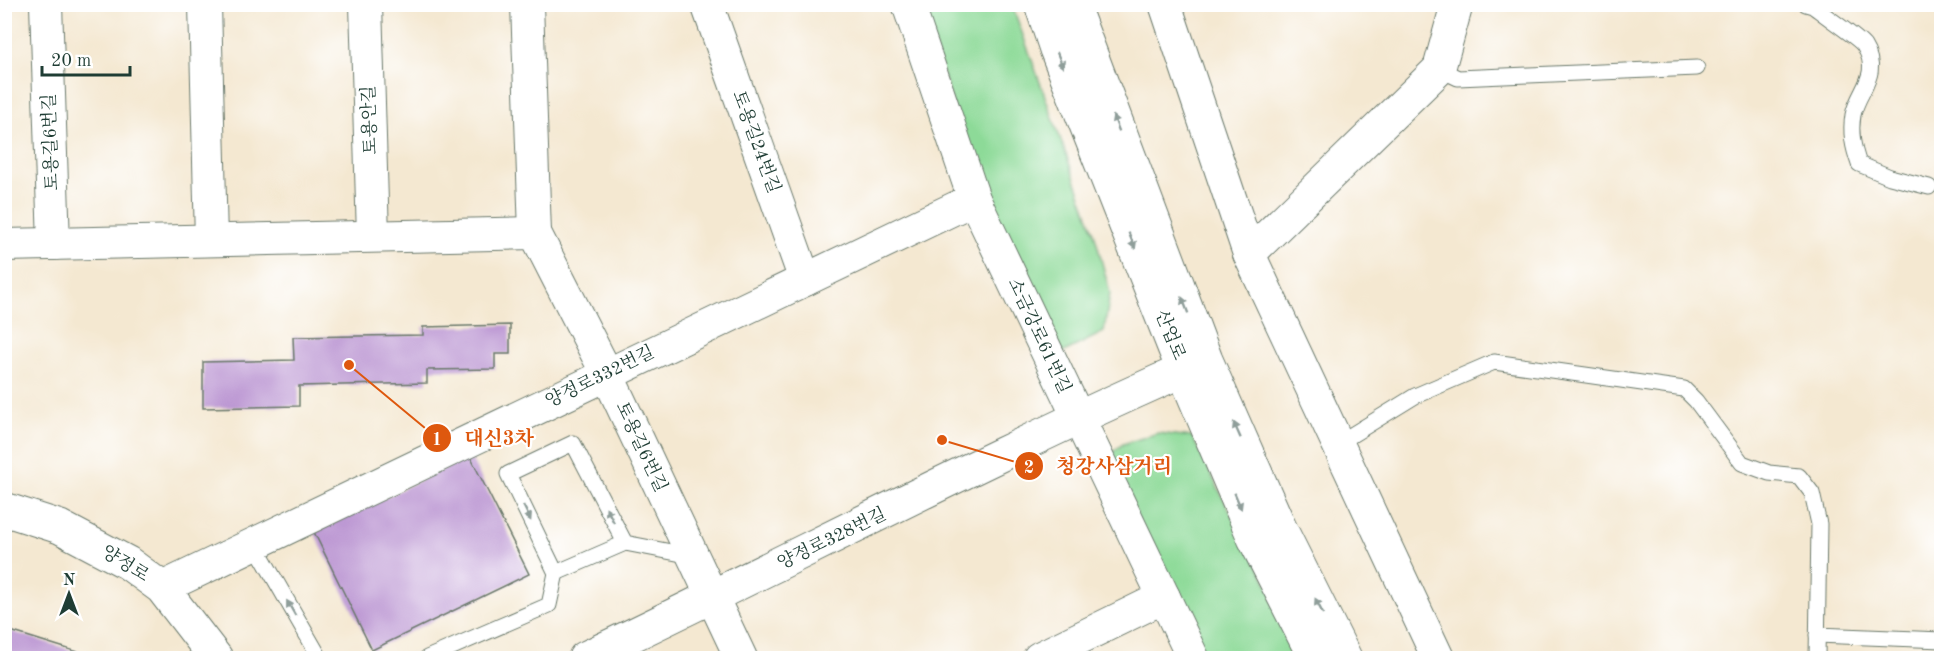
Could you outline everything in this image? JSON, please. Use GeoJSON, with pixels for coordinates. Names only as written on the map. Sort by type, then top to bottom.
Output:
{"type":"FeatureCollection","features":[{"type":"Feature","properties":{"kind":"street","name":"토용길6번길"},"geometry":{"type":"LineString","coordinates":[[46,4],[54,244]]}},
{"type":"Feature","properties":{"kind":"street"},"geometry":{"type":"LineString","coordinates":[[205,4],[211,240]]}},
{"type":"Feature","properties":{"kind":"street","name":"토용안길"},"geometry":{"type":"LineString","coordinates":[[366,4],[373,236]]}},
{"type":"Feature","properties":{"kind":"street","name":"토용길6번길"},"geometry":{"type":"LineString","coordinates":[[527,4],[535,232],[607,374],[741,658]]}},
{"type":"Feature","properties":{"kind":"street","name":"토용길24번길"},"geometry":{"type":"LineString","coordinates":[[706,4],[805,280]]}},
{"type":"Feature","properties":{"kind":"street","name":"소금강로61번길"},"geometry":{"type":"LineString","coordinates":[[908,4],[974,199],[1193,658]]}},
{"type":"Feature","properties":{"kind":"street","name":"산업로"},"geometry":{"type":"LineString","coordinates":[[1041,4],[1056,49],[1195,365],[1345,658]]}},
{"type":"Feature","properties":{"kind":"street","name":"산업로"},"geometry":{"type":"LineString","coordinates":[[1072,4],[1254,538],[1315,658]]}},
{"type":"Feature","properties":{"kind":"street"},"geometry":{"type":"LineString","coordinates":[[1166,4],[1248,254],[1437,658]]}},
{"type":"Feature","properties":{"kind":"street"},"geometry":{"type":"LineString","coordinates":[[1248,254],[1439,69],[1457,4]]}},
{"type":"Feature","properties":{"kind":"street","name":"양정로332번길"},"geometry":{"type":"LineString","coordinates":[[162,588],[974,199]]}},
{"type":"Feature","properties":{"kind":"street"},"geometry":{"type":"LineString","coordinates":[[4,246],[535,232]]}},
{"type":"Feature","properties":{"kind":"street","name":"양정로328번길"},"geometry":{"type":"LineString","coordinates":[[585,658],[712,598],[1078,417],[1195,365]]}},
{"type":"Feature","properties":{"kind":"street","name":"양정로"},"geometry":{"type":"LineString","coordinates":[[4,509],[60,527],[128,563],[162,588],[216,658]]}},
{"type":"Feature","properties":{"kind":"street"},"geometry":{"type":"LineString","coordinates":[[1039,658],[1164,597]]}},
{"type":"Feature","properties":{"kind":"lane"},"geometry":{"type":"LineString","coordinates":[[1806,4],[1813,6],[1864,45],[1871,68],[1864,91],[1853,113],[1851,142],[1859,164],[1890,177],[1929,187]]}},
{"type":"Feature","properties":{"kind":"lane"},"geometry":{"type":"LineString","coordinates":[[1439,69],[1458,78],[1697,68]]}},
{"type":"Feature","properties":{"kind":"lane"},"geometry":{"type":"LineString","coordinates":[[1337,444],[1415,396],[1494,362],[1684,389],[1696,401],[1742,463],[1769,473],[1799,476],[1812,493],[1819,524],[1817,658]]}},
{"type":"Feature","properties":{"kind":"lane"},"geometry":{"type":"LineString","coordinates":[[427,658],[549,605],[556,573],[508,474],[573,443],[624,543]]}},
{"type":"Feature","properties":{"kind":"lane"},"geometry":{"type":"LineString","coordinates":[[254,543],[320,658]]}},
{"type":"Feature","properties":{"kind":"lane"},"geometry":{"type":"LineString","coordinates":[[556,573],[624,543],[692,556]]}},
{"type":"Feature","properties":{"kind":"lane"},"geometry":{"type":"LineString","coordinates":[[1817,635],[1941,640]]}},
{"type":"Feature","properties":{"kind":"green space"},"geometry":{"type":"Polygon","coordinates":[[[921,5],[1012,5],[1094,232],[1110,293],[1104,332],[1058,355],[982,196],[921,5]]]}},
{"type":"Feature","properties":{"kind":"green space"},"geometry":{"type":"Polygon","coordinates":[[[1158,433],[1192,437],[1305,658],[1202,658],[1105,458],[1123,444],[1158,433]]]}},
{"type":"Feature","properties":{"kind":"building"},"geometry":{"type":"Polygon","coordinates":[[[510,325],[510,354],[495,354],[495,369],[427,370],[427,383],[299,386],[299,406],[203,408],[203,362],[294,360],[293,337],[423,335],[423,327],[510,325]]]}},
{"type":"Feature","properties":{"kind":"building"},"geometry":{"type":"Polygon","coordinates":[[[470,456],[529,574],[372,650],[314,532],[470,456]]]}},
{"type":"Feature","properties":{"kind":"building"},"geometry":{"type":"Polygon","coordinates":[[[4,629],[97,658],[4,658],[4,629]]]}},
{"type":"Feature","properties":{"kind":"place","name":"대신3차"},"geometry":{"type":"Point","coordinates":[349,365]}},
{"type":"Feature","properties":{"kind":"place","name":"청강사삼거리"},"geometry":{"type":"Point","coordinates":[942,440]}}]}
